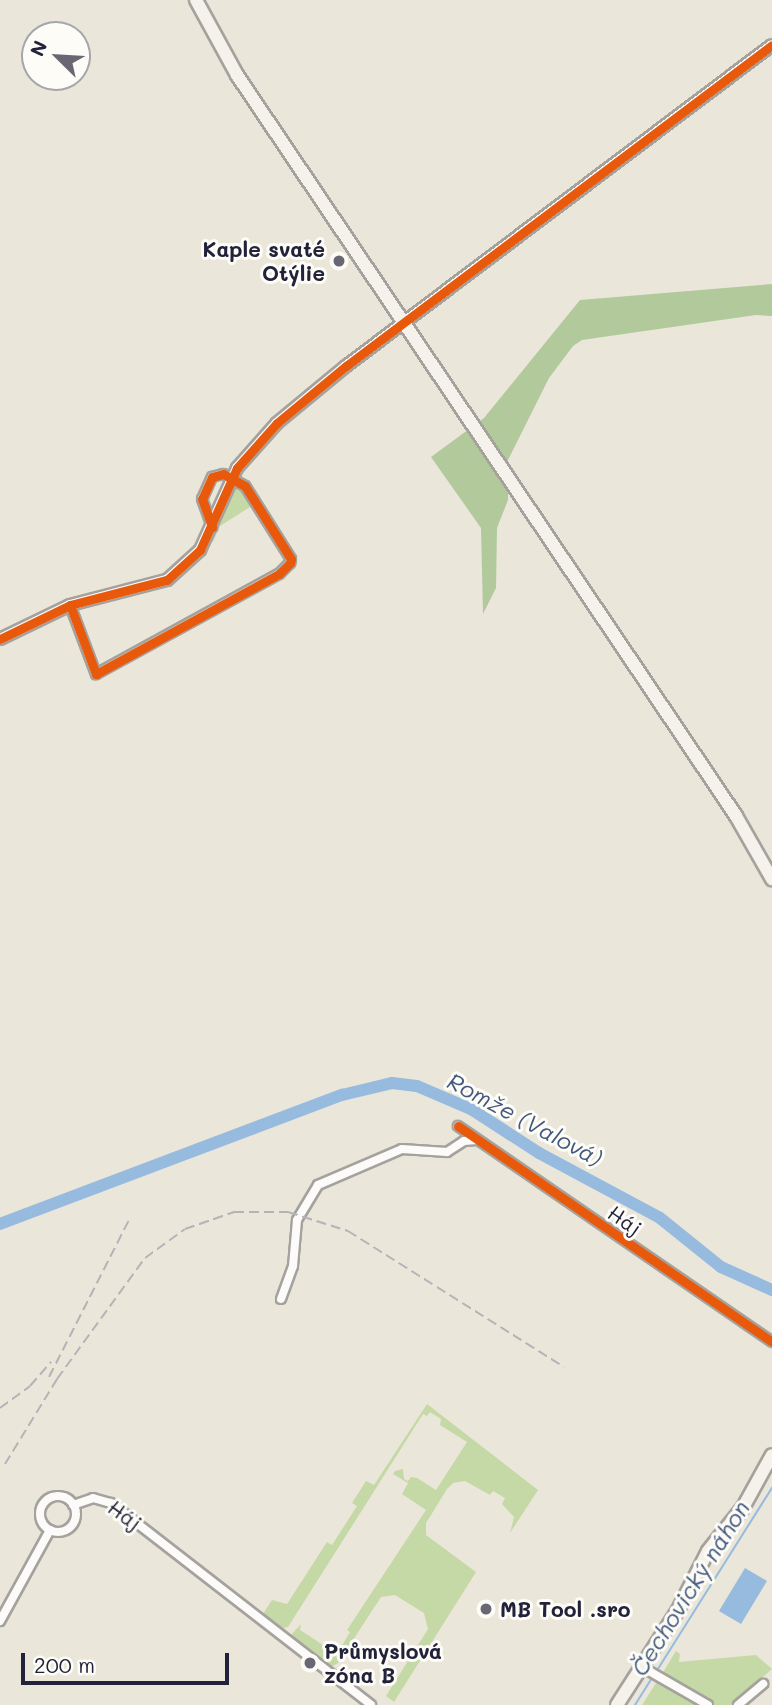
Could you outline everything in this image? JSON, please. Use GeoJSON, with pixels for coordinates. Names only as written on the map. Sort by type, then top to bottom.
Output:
{"type":"FeatureCollection","features":[{"type":"Feature","properties":{"kind":"main road"},"geometry":{"type":"LineString","coordinates":[[196,0],[237,75],[736,816],[772,879]]}},
{"type":"Feature","properties":{"kind":"main road"},"geometry":{"type":"LineString","coordinates":[[617,1705],[651,1672],[678,1610],[744,1506],[772,1455]]}},
{"type":"Feature","properties":{"kind":"street"},"geometry":{"type":"LineString","coordinates":[[0,639],[70,605],[163,582],[196,555],[212,527],[243,458],[277,423],[403,323],[772,45]]}},
{"type":"Feature","properties":{"kind":"street"},"geometry":{"type":"LineString","coordinates":[[70,605],[96,674],[287,568],[290,559],[247,488],[233,477],[214,476],[202,498],[212,527]]}},
{"type":"Feature","properties":{"kind":"street","name":"Háj"},"geometry":{"type":"LineString","coordinates":[[458,1126],[772,1342]]}},
{"type":"Feature","properties":{"kind":"street"},"geometry":{"type":"LineString","coordinates":[[281,1299],[293,1266],[298,1215],[318,1185],[402,1149],[446,1152],[466,1140],[480,1140]]}},
{"type":"Feature","properties":{"kind":"street"},"geometry":{"type":"LineString","coordinates":[[59,1496],[73,1505],[75,1514],[72,1525],[62,1531],[50,1530],[41,1519],[44,1503],[59,1496]]}},
{"type":"Feature","properties":{"kind":"street","name":"Háj"},"geometry":{"type":"LineString","coordinates":[[73,1505],[93,1498],[111,1503],[371,1705]]}},
{"type":"Feature","properties":{"kind":"street"},"geometry":{"type":"LineString","coordinates":[[0,1621],[50,1530]]}},
{"type":"Feature","properties":{"kind":"street"},"geometry":{"type":"LineString","coordinates":[[651,1672],[708,1705]]}},
{"type":"Feature","properties":{"kind":"street"},"geometry":{"type":"LineString","coordinates":[[738,1705],[763,1684]]}},
{"type":"Feature","properties":{"kind":"green space"},"geometry":{"type":"Polygon","coordinates":[[[772,284],[772,316],[756,315],[582,340],[573,346],[549,378],[508,460],[508,500],[497,528],[496,588],[483,614],[481,528],[431,457],[484,418],[580,300],[772,284]]]}},
{"type":"Feature","properties":{"kind":"green space"},"geometry":{"type":"Polygon","coordinates":[[[233,484],[241,485],[257,508],[250,507],[220,526],[213,542],[208,540],[233,484]]]}},
{"type":"Feature","properties":{"kind":"green space"},"geometry":{"type":"Polygon","coordinates":[[[427,1404],[538,1490],[510,1533],[514,1517],[502,1504],[505,1498],[493,1491],[490,1495],[465,1481],[453,1483],[447,1489],[426,1523],[426,1535],[476,1572],[394,1702],[386,1696],[428,1629],[424,1613],[395,1595],[381,1597],[338,1663],[331,1667],[293,1640],[292,1634],[301,1624],[300,1630],[337,1654],[350,1632],[347,1630],[426,1510],[402,1494],[408,1483],[393,1474],[403,1469],[404,1479],[408,1481],[411,1477],[417,1478],[436,1490],[467,1442],[440,1425],[441,1419],[430,1412],[427,1416],[423,1414],[288,1627],[278,1629],[263,1614],[272,1600],[287,1604],[327,1542],[332,1545],[357,1506],[352,1503],[366,1481],[374,1485],[427,1404]]]}},
{"type":"Feature","properties":{"kind":"green space"},"geometry":{"type":"Polygon","coordinates":[[[676,1651],[680,1654],[679,1662],[756,1655],[772,1669],[731,1705],[715,1705],[662,1674],[676,1651]]]}},
{"type":"Feature","properties":{"kind":"green space"},"geometry":{"type":"Polygon","coordinates":[[[658,1680],[701,1705],[642,1705],[658,1680]]]}},
{"type":"Feature","properties":{"kind":"water"},"geometry":{"type":"Polygon","coordinates":[[[745,1568],[767,1581],[741,1624],[719,1611],[745,1568]]]}},
{"type":"Feature","properties":{"kind":"waterway","name":"Romže (Valová)"},"geometry":{"type":"LineString","coordinates":[[0,1224],[342,1095],[392,1083],[417,1086],[471,1109],[539,1153],[660,1218],[721,1267],[772,1290]]}},
{"type":"Feature","properties":{"kind":"waterway","name":"Čechovický náhon"},"geometry":{"type":"LineString","coordinates":[[656,1672],[772,1488]]}},
{"type":"Feature","properties":{"kind":"waterway","name":"Čechovický náhon"},"geometry":{"type":"LineString","coordinates":[[635,1705],[653,1676]]}},
{"type":"Feature","properties":{"kind":"railway"},"geometry":{"type":"LineString","coordinates":[[5,1464],[57,1379],[145,1258],[185,1229],[234,1212],[288,1212],[348,1231],[564,1367]]}},
{"type":"Feature","properties":{"kind":"railway"},"geometry":{"type":"LineString","coordinates":[[49,1377],[130,1218]]}},
{"type":"Feature","properties":{"kind":"railway"},"geometry":{"type":"LineString","coordinates":[[0,1408],[30,1386],[51,1362]]}},
{"type":"Feature","properties":{"kind":"cycle path"},"geometry":{"type":"LineString","coordinates":[[0,639],[70,605],[167,580],[200,550],[237,468],[277,423],[346,366],[772,45]]}},
{"type":"Feature","properties":{"kind":"cycle path"},"geometry":{"type":"LineString","coordinates":[[70,605],[96,674],[279,574],[290,563],[291,559],[245,486],[223,474],[212,477],[202,499],[212,527]]}},
{"type":"Feature","properties":{"kind":"cycle path"},"geometry":{"type":"LineString","coordinates":[[458,1126],[772,1342]]}},
{"type":"Feature","properties":{"kind":"place","name":"Kaple svaté Otýlie"},"geometry":{"type":"Point","coordinates":[339,261]}},
{"type":"Feature","properties":{"kind":"place","name":"MB Tool .sro"},"geometry":{"type":"Point","coordinates":[486,1609]}},
{"type":"Feature","properties":{"kind":"place","name":"Průmyslová zóna B"},"geometry":{"type":"Point","coordinates":[310,1663]}}]}
